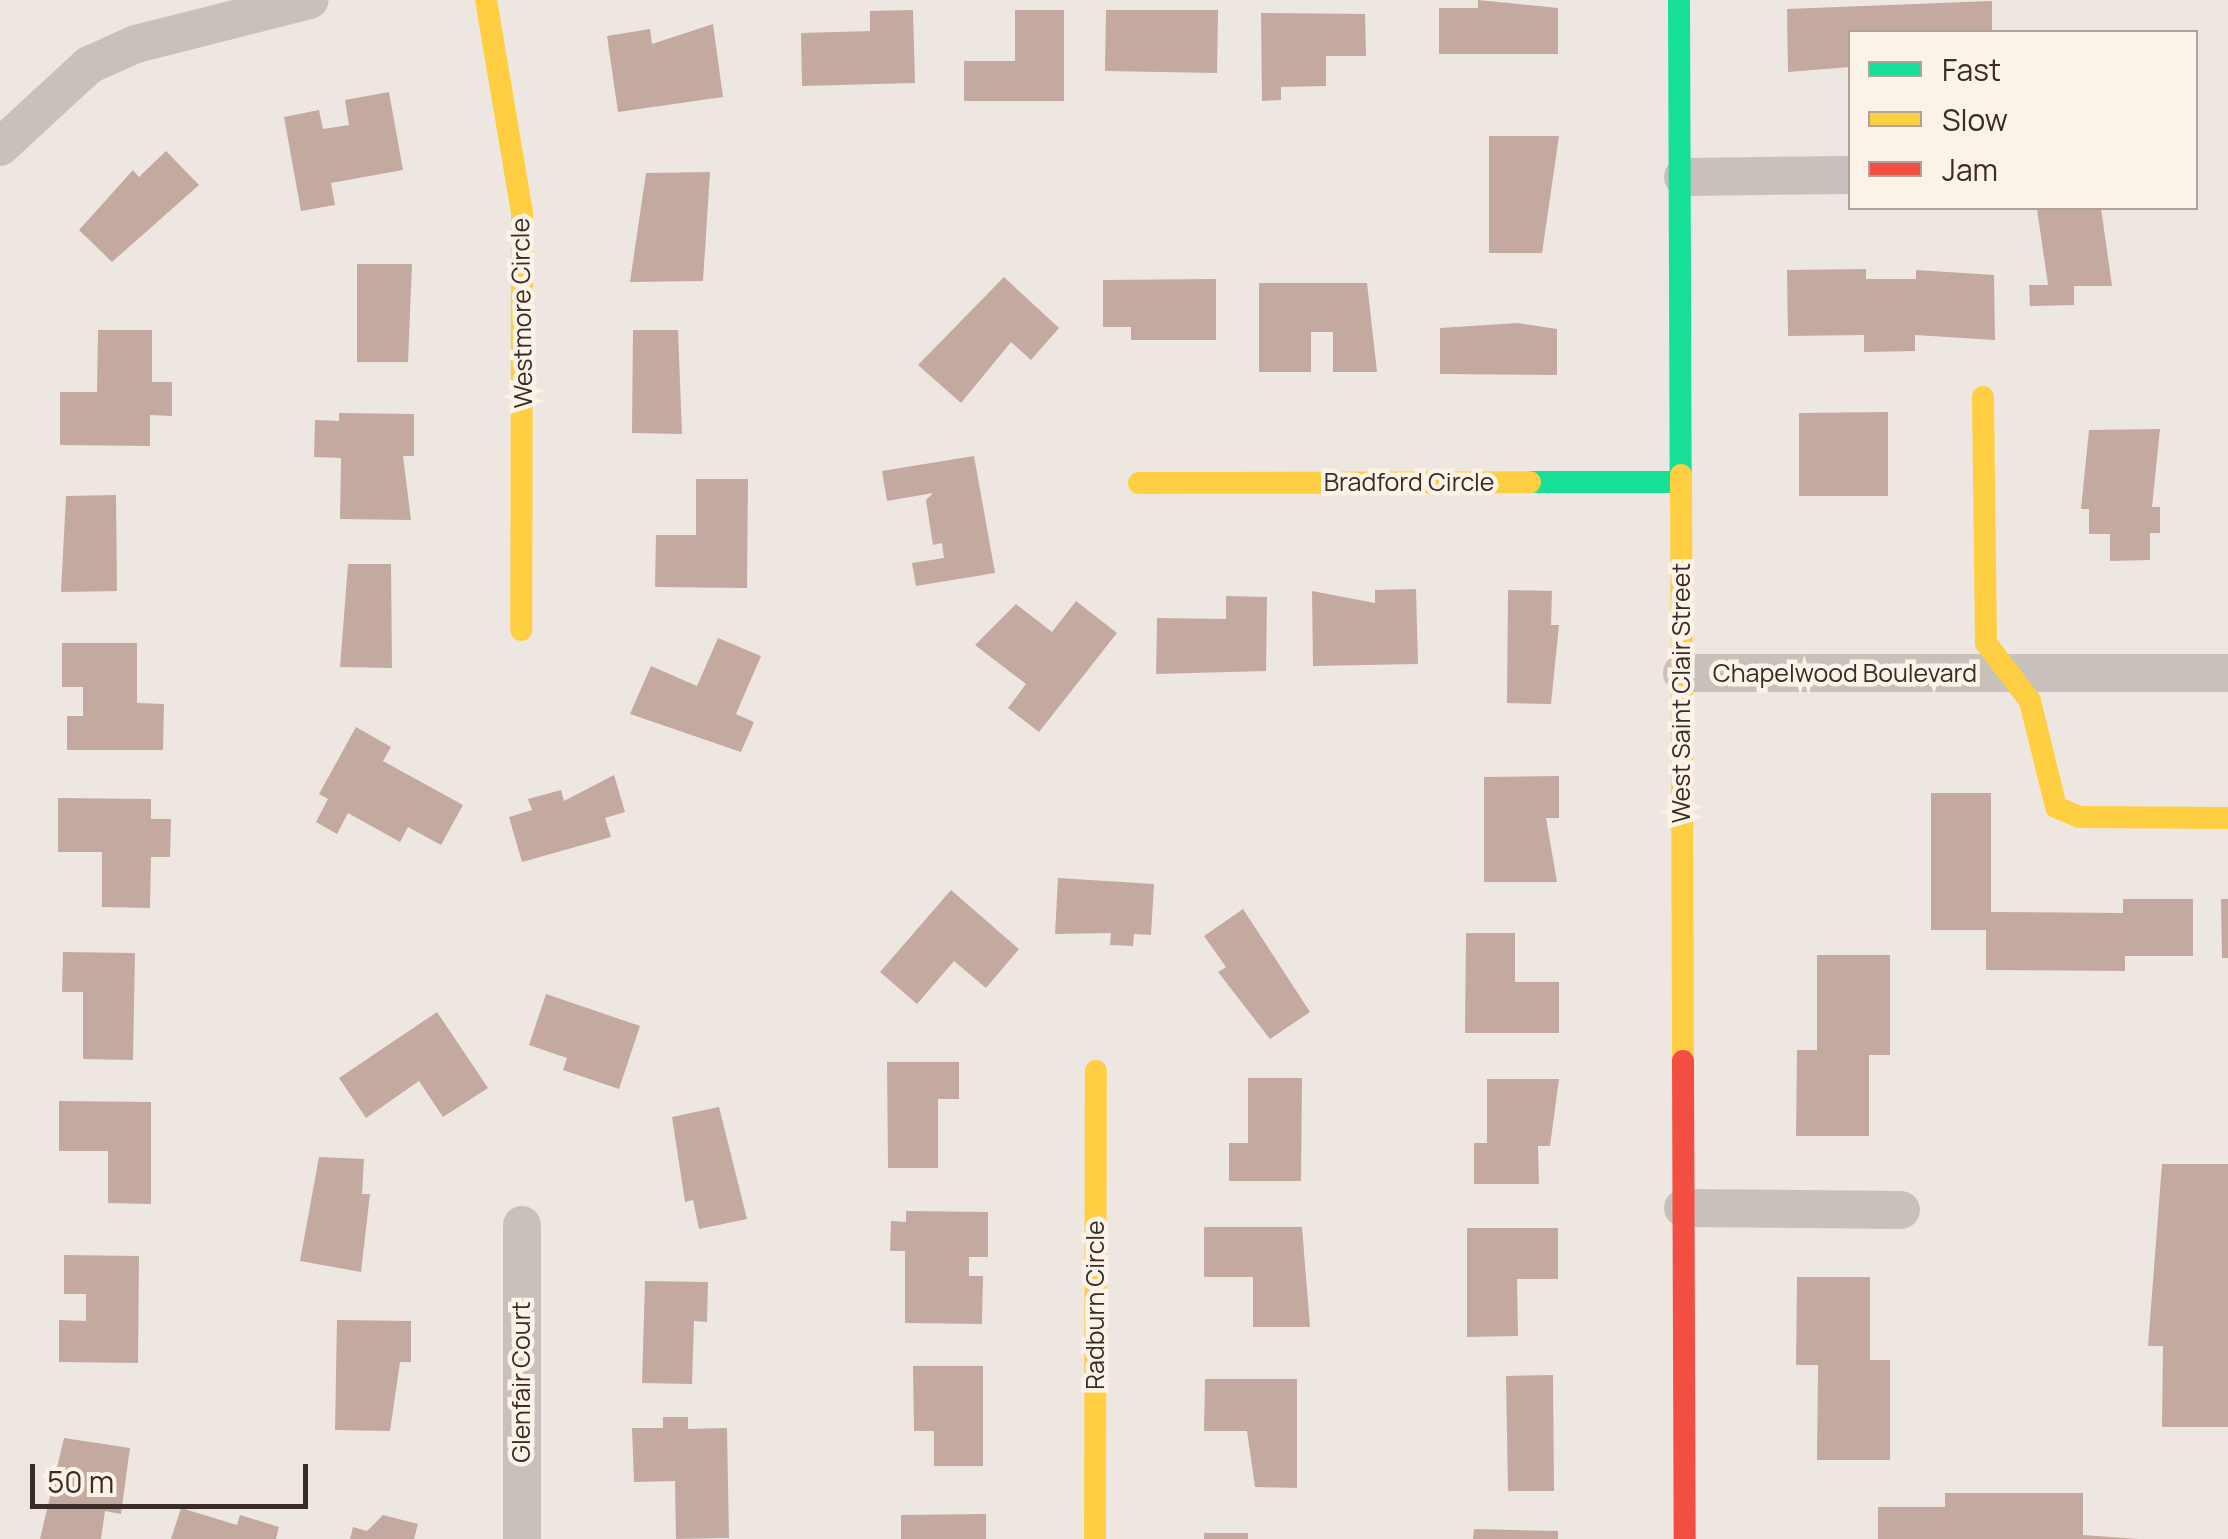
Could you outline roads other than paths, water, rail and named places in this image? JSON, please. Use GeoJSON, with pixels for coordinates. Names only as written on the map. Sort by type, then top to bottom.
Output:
{"type":"FeatureCollection","features":[{"type":"Feature","properties":{"kind":"street"},"geometry":{"type":"LineString","coordinates":[[4,134],[106,57],[310,0]]}},
{"type":"Feature","properties":{"kind":"street","name":"Westmore Circle"},"geometry":{"type":"LineString","coordinates":[[486,0],[522,213],[521,630]]}},
{"type":"Feature","properties":{"kind":"street","name":"West Saint Clair Street"},"geometry":{"type":"LineString","coordinates":[[1679,0],[1683,177],[1680,482],[1685,1539]]}},
{"type":"Feature","properties":{"kind":"street"},"geometry":{"type":"LineString","coordinates":[[1683,177],[1848,175]]}},
{"type":"Feature","properties":{"kind":"street","name":"Chapelwood Boulevard"},"geometry":{"type":"LineString","coordinates":[[1983,397],[1981,614],[1986,642],[2008,673]]}},
{"type":"Feature","properties":{"kind":"street","name":"Bradford Circle"},"geometry":{"type":"LineString","coordinates":[[1138,483],[1680,482]]}},
{"type":"Feature","properties":{"kind":"street","name":"Chapelwood Boulevard"},"geometry":{"type":"LineString","coordinates":[[1682,673],[2228,672]]}},
{"type":"Feature","properties":{"kind":"street"},"geometry":{"type":"LineString","coordinates":[[2008,673],[2030,701],[2048,792],[2062,813],[2228,818]]}},
{"type":"Feature","properties":{"kind":"street","name":"Radburn Circle"},"geometry":{"type":"LineString","coordinates":[[1095,1539],[1096,1070]]}},
{"type":"Feature","properties":{"kind":"street"},"geometry":{"type":"LineString","coordinates":[[1683,1208],[1901,1210]]}},
{"type":"Feature","properties":{"kind":"street","name":"Glenfair Court"},"geometry":{"type":"LineString","coordinates":[[522,1225],[522,1539]]}}]}
